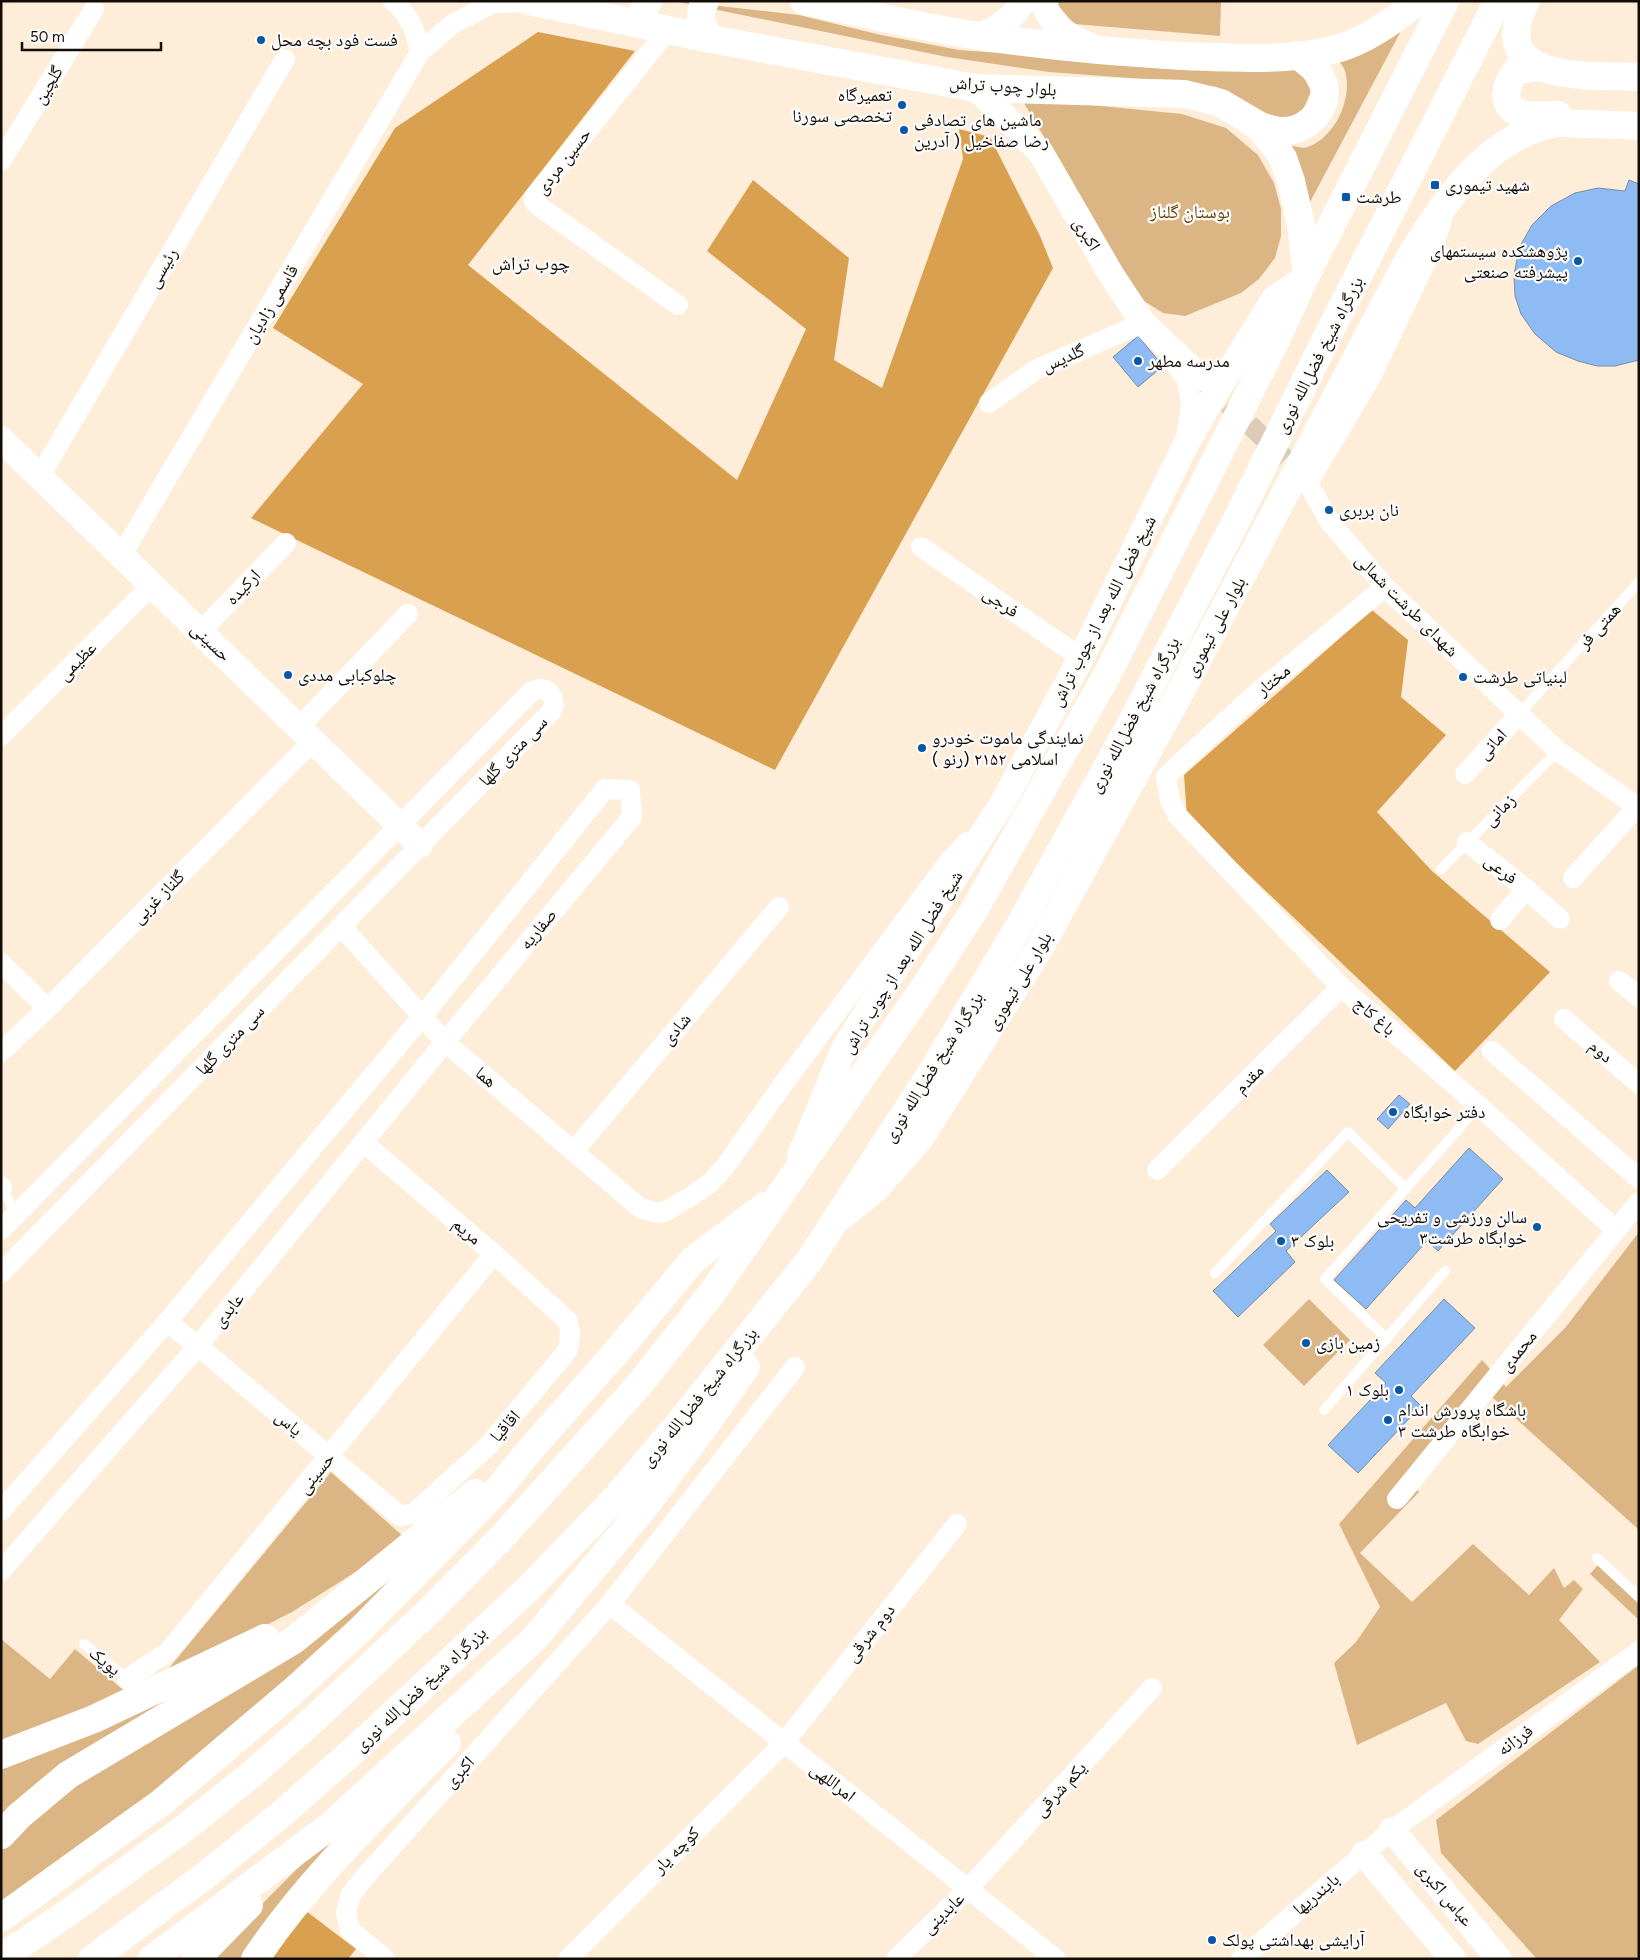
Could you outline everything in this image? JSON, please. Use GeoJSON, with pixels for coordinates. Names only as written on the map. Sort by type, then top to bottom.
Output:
{"type":"FeatureCollection","features":[{"type":"Feature","properties":{"kind":"main road"},"geometry":{"type":"LineString","coordinates":[[705,1],[701,15],[701,26],[711,39]]}},
{"type":"Feature","properties":{"kind":"main road"},"geometry":{"type":"LineString","coordinates":[[804,1],[978,36],[1105,52],[1247,59],[1297,56],[1342,47],[1370,35],[1396,19],[1418,1]]}},
{"type":"Feature","properties":{"kind":"main road"},"geometry":{"type":"LineString","coordinates":[[1,1958],[66,1914],[186,1827],[252,1774],[313,1720],[438,1602],[504,1535],[638,1386],[712,1294],[786,1190],[973,912],[1108,673],[1275,342],[1305,276],[1445,1]]}},
{"type":"Feature","properties":{"kind":"main road","name":"بزرگراه شیخ فضل‌الله نوری"},"geometry":{"type":"LineString","coordinates":[[92,1959],[206,1875],[285,1811],[354,1750],[528,1589],[615,1499],[680,1422],[809,1261],[934,1070],[1021,923],[1132,722],[1234,525],[1331,329],[1498,1]]}},
{"type":"Feature","properties":{"kind":"main road"},"geometry":{"type":"LineString","coordinates":[[1526,1],[1518,17],[1515,40],[1519,50],[1525,57],[1542,67],[1564,74],[1639,77]]}},
{"type":"Feature","properties":{"kind":"main road","name":"بلوار چوب‌ تراش"},"geometry":{"type":"LineString","coordinates":[[530,2],[641,12],[668,30],[976,88],[1185,94],[1221,103],[1257,125],[1282,158],[1301,225],[1305,276]]}},
{"type":"Feature","properties":{"kind":"main road"},"geometry":{"type":"LineString","coordinates":[[1257,125],[1271,130],[1285,131],[1296,129],[1309,123],[1322,104],[1325,96],[1321,77],[1315,69],[1297,56]]}},
{"type":"Feature","properties":{"kind":"main road"},"geometry":{"type":"LineString","coordinates":[[1542,67],[1517,70],[1509,80],[1506,100],[1515,110],[1522,114],[1536,116],[1572,114],[1614,118],[1639,125]]}},
{"type":"Feature","properties":{"kind":"main road","name":"بلوار علی تیموری"},"geometry":{"type":"LineString","coordinates":[[838,1218],[876,1188],[920,1138],[1040,949],[1184,685],[1410,257],[1427,230],[1472,171],[1511,141],[1553,123],[1639,125]]}},
{"type":"Feature","properties":{"kind":"main road"},"geometry":{"type":"LineString","coordinates":[[1,1918],[162,1802],[292,1692],[360,1630],[494,1494],[528,1450],[618,1349],[694,1259],[786,1190]]}},
{"type":"Feature","properties":{"kind":"main road"},"geometry":{"type":"LineString","coordinates":[[255,1959],[280,1923],[306,1891],[463,1726],[646,1505],[704,1427],[756,1352],[809,1261]]}},
{"type":"Feature","properties":{"kind":"main road"},"geometry":{"type":"LineString","coordinates":[[1,1835],[18,1816],[68,1775],[294,1640],[528,1450]]}},
{"type":"Feature","properties":{"kind":"main road"},"geometry":{"type":"LineString","coordinates":[[1,1755],[94,1719],[221,1660],[287,1626],[378,1571]]}},
{"type":"Feature","properties":{"kind":"main road"},"geometry":{"type":"LineString","coordinates":[[196,1959],[214,1938],[330,1826],[534,1639]]}},
{"type":"Feature","properties":{"kind":"main road"},"geometry":{"type":"LineString","coordinates":[[152,1959],[330,1826]]}},
{"type":"Feature","properties":{"kind":"street"},"geometry":{"type":"LineString","coordinates":[[393,1],[404,12],[415,28],[420,52]]}},
{"type":"Feature","properties":{"kind":"street"},"geometry":{"type":"LineString","coordinates":[[978,36],[994,30],[1005,23],[1016,14],[1023,1]]}},
{"type":"Feature","properties":{"kind":"street"},"geometry":{"type":"LineString","coordinates":[[1042,1],[1049,16],[1070,38],[1105,52]]}},
{"type":"Feature","properties":{"kind":"street","name":"قاسمی زادیان"},"geometry":{"type":"LineString","coordinates":[[121,556],[420,52],[454,23],[494,3],[530,2]]}},
{"type":"Feature","properties":{"kind":"street","name":"گلچین"},"geometry":{"type":"LineString","coordinates":[[1,161],[94,9]]}},
{"type":"Feature","properties":{"kind":"street","name":"حسین مردی"},"geometry":{"type":"LineString","coordinates":[[668,30],[535,196],[534,200],[536,204],[678,304]]}},
{"type":"Feature","properties":{"kind":"street","name":"رئیسی"},"geometry":{"type":"LineString","coordinates":[[40,476],[285,59]]}},
{"type":"Feature","properties":{"kind":"street","name":"اکبری"},"geometry":{"type":"LineString","coordinates":[[976,88],[1041,153],[1112,276],[1143,323],[1201,378]]}},
{"type":"Feature","properties":{"kind":"street","name":"شهدای طرشت شمالی"},"geometry":{"type":"LineString","coordinates":[[1448,202],[1435,244],[1370,378],[1307,481],[1330,522],[1385,587],[1558,750],[1638,808]]}},
{"type":"Feature","properties":{"kind":"street","name":"شیخ فضل الله بعد از چوب تراش"},"geometry":{"type":"LineString","coordinates":[[786,1190],[845,1046],[1002,804],[1081,658],[1185,446],[1274,299],[1305,276]]}},
{"type":"Feature","properties":{"kind":"street"},"geometry":{"type":"LineString","coordinates":[[1143,323],[1187,379],[1191,404],[1185,446]]}},
{"type":"Feature","properties":{"kind":"street","name":"گلدیس"},"geometry":{"type":"LineString","coordinates":[[988,403],[1035,370],[1143,323]]}},
{"type":"Feature","properties":{"kind":"street","name":"حسینی"},"geometry":{"type":"LineString","coordinates":[[4,446],[40,476],[420,845]]}},
{"type":"Feature","properties":{"kind":"street","name":"ارکیده"},"geometry":{"type":"LineString","coordinates":[[200,632],[286,543]]}},
{"type":"Feature","properties":{"kind":"street","name":"فرجی"},"geometry":{"type":"LineString","coordinates":[[921,546],[1081,658]]}},
{"type":"Feature","properties":{"kind":"street","name":"عظیمی"},"geometry":{"type":"LineString","coordinates":[[1,736],[152,585]]}},
{"type":"Feature","properties":{"kind":"street","name":"مختار"},"geometry":{"type":"LineString","coordinates":[[1166,777],[1259,691],[1385,587]]}},
{"type":"Feature","properties":{"kind":"street","name":"گلناز غربی"},"geometry":{"type":"LineString","coordinates":[[1,1052],[52,1004],[306,734],[408,614]]}},
{"type":"Feature","properties":{"kind":"street","name":"سی متری گلها"},"geometry":{"type":"LineString","coordinates":[[1,1230],[531,692],[539,688],[550,692],[554,704],[551,712],[1,1273]]}},
{"type":"Feature","properties":{"kind":"street","name":"امانی"},"geometry":{"type":"LineString","coordinates":[[1465,774],[1519,714]]}},
{"type":"Feature","properties":{"kind":"street","name":"باغ کاج"},"geometry":{"type":"LineString","coordinates":[[1166,777],[1170,800],[1177,815],[1341,987],[1478,1105],[1616,1230]]}},
{"type":"Feature","properties":{"kind":"street","name":"صفاریه"},"geometry":{"type":"LineString","coordinates":[[421,1018],[605,789],[630,790],[632,817],[445,1042]]}},
{"type":"Feature","properties":{"kind":"street","name":"هما"},"geometry":{"type":"LineString","coordinates":[[341,926],[421,1018],[445,1042],[640,1208],[658,1213],[673,1207],[711,1182],[724,1168],[784,1083],[950,860],[1002,804]]}},
{"type":"Feature","properties":{"kind":"street"},"geometry":{"type":"LineString","coordinates":[[1572,878],[1638,808]]}},
{"type":"Feature","properties":{"kind":"street","name":"فرعی"},"geometry":{"type":"LineString","coordinates":[[1467,842],[1526,889],[1500,920]]}},
{"type":"Feature","properties":{"kind":"street"},"geometry":{"type":"LineString","coordinates":[[1526,889],[1560,919]]}},
{"type":"Feature","properties":{"kind":"street","name":"شادی"},"geometry":{"type":"LineString","coordinates":[[574,1152],[779,907]]}},
{"type":"Feature","properties":{"kind":"street"},"geometry":{"type":"LineString","coordinates":[[1,963],[43,1004],[52,1004]]}},
{"type":"Feature","properties":{"kind":"street"},"geometry":{"type":"LineString","coordinates":[[1619,981],[1639,997]]}},
{"type":"Feature","properties":{"kind":"street","name":"مقدم"},"geometry":{"type":"LineString","coordinates":[[1157,1170],[1341,987]]}},
{"type":"Feature","properties":{"kind":"street"},"geometry":{"type":"LineString","coordinates":[[1,1511],[167,1322],[421,1018]]}},
{"type":"Feature","properties":{"kind":"street","name":"دوم"},"geometry":{"type":"LineString","coordinates":[[1564,1019],[1639,1084]]}},
{"type":"Feature","properties":{"kind":"street","name":"عابدی"},"geometry":{"type":"LineString","coordinates":[[2,1569],[198,1346],[445,1042]]}},
{"type":"Feature","properties":{"kind":"street"},"geometry":{"type":"LineString","coordinates":[[1492,1051],[1639,1179]]}},
{"type":"Feature","properties":{"kind":"street","name":"مریم"},"geometry":{"type":"LineString","coordinates":[[364,1143],[494,1254],[568,1321]]}},
{"type":"Feature","properties":{"kind":"street","name":"محمدی"},"geometry":{"type":"LineString","coordinates":[[1397,1499],[1639,1202]]}},
{"type":"Feature","properties":{"kind":"street","name":"حسینی"},"geometry":{"type":"LineString","coordinates":[[127,1679],[168,1652],[494,1254]]}},
{"type":"Feature","properties":{"kind":"street","name":"اقاقیا"},"geometry":{"type":"LineString","coordinates":[[413,1514],[488,1446],[568,1350],[570,1335],[568,1321]]}},
{"type":"Feature","properties":{"kind":"street","name":"یاس"},"geometry":{"type":"LineString","coordinates":[[167,1322],[400,1516],[413,1514]]}},
{"type":"Feature","properties":{"kind":"street","name":"اکبری"},"geometry":{"type":"LineString","coordinates":[[385,1959],[350,1930],[346,1912],[351,1894],[610,1604],[795,1367]]}},
{"type":"Feature","properties":{"kind":"street","name":"دوم شرقی"},"geometry":{"type":"LineString","coordinates":[[784,1742],[957,1524]]}},
{"type":"Feature","properties":{"kind":"street","name":"امراللهی"},"geometry":{"type":"LineString","coordinates":[[610,1604],[1056,1959]]}},
{"type":"Feature","properties":{"kind":"street","name":"فرزانه"},"geometry":{"type":"LineString","coordinates":[[1392,1830],[1639,1651]]}},
{"type":"Feature","properties":{"kind":"street","name":"یکم شرقی"},"geometry":{"type":"LineString","coordinates":[[968,1889],[1152,1688]]}},
{"type":"Feature","properties":{"kind":"street","name":"کوچه یار"},"geometry":{"type":"LineString","coordinates":[[568,1959],[784,1742]]}},
{"type":"Feature","properties":{"kind":"street","name":"بایندریها"},"geometry":{"type":"LineString","coordinates":[[1241,1959],[1392,1830]]}},
{"type":"Feature","properties":{"kind":"street","name":"عباس اکبری"},"geometry":{"type":"LineString","coordinates":[[1392,1830],[1499,1959]]}},
{"type":"Feature","properties":{"kind":"street","name":"عباس اکبری"},"geometry":{"type":"LineString","coordinates":[[1364,1854],[1453,1959]]}},
{"type":"Feature","properties":{"kind":"street","name":"عابدینی"},"geometry":{"type":"LineString","coordinates":[[896,1959],[968,1889]]}},
{"type":"Feature","properties":{"kind":"lane","name":"همتی فر"},"geometry":{"type":"LineString","coordinates":[[1519,714],[1639,582]]}},
{"type":"Feature","properties":{"kind":"lane","name":"زمانی"},"geometry":{"type":"LineString","coordinates":[[1441,869],[1558,750]]}},
{"type":"Feature","properties":{"kind":"lane"},"geometry":{"type":"LineString","coordinates":[[1387,1339],[1324,1279],[1406,1189],[1478,1105]]}},
{"type":"Feature","properties":{"kind":"lane"},"geometry":{"type":"LineString","coordinates":[[1215,1273],[1348,1132],[1406,1189]]}},
{"type":"Feature","properties":{"kind":"lane"},"geometry":{"type":"LineString","coordinates":[[2,1187],[16,1214]]}},
{"type":"Feature","properties":{"kind":"lane"},"geometry":{"type":"LineString","coordinates":[[1324,1410],[1445,1271]]}},
{"type":"Feature","properties":{"kind":"lane"},"geometry":{"type":"LineString","coordinates":[[1597,1558],[1639,1597]]}},
{"type":"Feature","properties":{"kind":"lane","name":"پوپک"},"geometry":{"type":"LineString","coordinates":[[84,1644],[127,1679]]}},
{"type":"Feature","properties":{"kind":"green space"},"geometry":{"type":"Polygon","coordinates":[[[674,1],[799,15],[881,35],[959,50],[1054,57],[1292,67],[1304,78],[1311,91],[1303,110],[1289,119],[1273,117],[1217,87],[1183,82],[1049,72],[947,57],[674,1]]]}},
{"type":"Feature","properties":{"kind":"green space"},"geometry":{"type":"Polygon","coordinates":[[[1059,1],[1221,1],[1220,36],[1074,24],[1058,5],[1059,1]]]}},
{"type":"Feature","properties":{"kind":"green space"},"geometry":{"type":"Polygon","coordinates":[[[1401,31],[1310,202],[1288,145],[1306,148],[1318,142],[1334,126],[1340,116],[1344,105],[1347,82],[1344,69],[1337,58],[1401,31]]]}},
{"type":"Feature","properties":{"kind":"green space","name":"بوستان گلناز"},"geometry":{"type":"Polygon","coordinates":[[[1021,98],[1182,114],[1226,128],[1258,155],[1274,183],[1281,209],[1281,236],[1275,258],[1259,279],[1241,293],[1185,316],[1163,313],[1144,301],[1128,279],[1021,98]]]}},
{"type":"Feature","properties":{"kind":"green space"},"geometry":{"type":"Polygon","coordinates":[[[1639,1232],[1639,1530],[1492,1397],[1406,1477],[1419,1492],[1360,1553],[1412,1602],[1473,1544],[1529,1595],[1554,1568],[1564,1588],[1574,1580],[1583,1589],[1559,1620],[1600,1662],[1478,1744],[1466,1741],[1446,1703],[1357,1745],[1334,1663],[1356,1642],[1380,1607],[1339,1524],[1482,1360],[1506,1387],[1565,1328],[1639,1232]]]}},
{"type":"Feature","properties":{"kind":"green space","name":"زمین بازی"},"geometry":{"type":"Polygon","coordinates":[[[1309,1299],[1350,1340],[1304,1386],[1263,1345],[1309,1299]]]}},
{"type":"Feature","properties":{"kind":"green space"},"geometry":{"type":"Polygon","coordinates":[[[331,1472],[405,1538],[362,1568],[292,1612],[160,1679],[331,1472]]]}},
{"type":"Feature","properties":{"kind":"green space"},"geometry":{"type":"Polygon","coordinates":[[[484,1498],[213,1754],[1,1909],[1,1848],[32,1816],[484,1498]]]}},
{"type":"Feature","properties":{"kind":"green space"},"geometry":{"type":"Polygon","coordinates":[[[1598,1565],[1639,1604],[1639,1620],[1590,1574],[1598,1565]]]}},
{"type":"Feature","properties":{"kind":"green space"},"geometry":{"type":"Polygon","coordinates":[[[1,1639],[50,1679],[75,1649],[128,1694],[1,1746],[1,1639]]]}},
{"type":"Feature","properties":{"kind":"green space"},"geometry":{"type":"Polygon","coordinates":[[[1639,1665],[1639,1959],[1537,1959],[1441,1853],[1436,1820],[1639,1665]]]}},
{"type":"Feature","properties":{"kind":"green space"},"geometry":{"type":"Polygon","coordinates":[[[217,1670],[1,1822],[1,1767],[217,1670]]]}},
{"type":"Feature","properties":{"kind":"green space"},"geometry":{"type":"Polygon","coordinates":[[[461,1716],[244,1959],[207,1959],[297,1869],[461,1716]]]}},
{"type":"Feature","properties":{"kind":"shaded area"},"geometry":{"type":"Polygon","coordinates":[[[538,32],[635,51],[468,265],[737,480],[806,329],[707,251],[753,180],[849,258],[834,360],[882,388],[963,159],[959,129],[990,137],[1040,236],[1053,268],[775,770],[251,518],[363,384],[273,328],[395,128],[538,32]]]}},
{"type":"Feature","properties":{"kind":"shaded area"},"geometry":{"type":"Polygon","coordinates":[[[1372,610],[1408,640],[1401,697],[1446,735],[1377,812],[1432,871],[1550,972],[1455,1071],[1187,816],[1184,775],[1372,610]]]}},
{"type":"Feature","properties":{"kind":"shaded area"},"geometry":{"type":"Polygon","coordinates":[[[306,1911],[356,1949],[348,1959],[272,1959],[306,1911]]]}},
{"type":"Feature","properties":{"kind":"building","name":"پژوهشکده سیستمهای پیشرفته صنعتی"},"geometry":{"type":"Polygon","coordinates":[[[1629,180],[1639,184],[1639,360],[1615,366],[1597,366],[1556,352],[1535,334],[1521,314],[1515,296],[1514,275],[1519,248],[1532,225],[1551,206],[1575,193],[1598,188],[1625,191],[1629,180]]]}},
{"type":"Feature","properties":{"kind":"building","name":"مدرسه مطهر"},"geometry":{"type":"Polygon","coordinates":[[[1138,336],[1163,366],[1138,387],[1113,357],[1138,336]]]}},
{"type":"Feature","properties":{"kind":"building","name":"دفتر خوابگاه"},"geometry":{"type":"Polygon","coordinates":[[[1399,1095],[1410,1104],[1388,1129],[1377,1119],[1399,1095]]]}},
{"type":"Feature","properties":{"kind":"building"},"geometry":{"type":"Polygon","coordinates":[[[1469,1148],[1503,1179],[1438,1251],[1427,1241],[1366,1309],[1334,1280],[1406,1200],[1415,1208],[1469,1148]]]}},
{"type":"Feature","properties":{"kind":"building","name":"بلوک ۳"},"geometry":{"type":"Polygon","coordinates":[[[1327,1170],[1349,1192],[1286,1251],[1295,1262],[1238,1317],[1213,1291],[1276,1231],[1270,1224],[1327,1170]]]}},
{"type":"Feature","properties":{"kind":"building","name":"بلوک ۱"},"geometry":{"type":"Polygon","coordinates":[[[1444,1299],[1475,1328],[1411,1396],[1421,1406],[1358,1473],[1328,1445],[1386,1383],[1375,1373],[1444,1299]]]}},
{"type":"Feature","properties":{"kind":"tunnel"},"geometry":{"type":"LineString","coordinates":[[1206,383],[1305,478]]}},
{"type":"Feature","properties":{"kind":"place","name":"فست فود بچه محل"},"geometry":{"type":"Point","coordinates":[261,40]}},
{"type":"Feature","properties":{"kind":"place","name":"تعمیرگاه تخصصی سورنا"},"geometry":{"type":"Point","coordinates":[902,105]}},
{"type":"Feature","properties":{"kind":"place","name":"ماشین های تصادفی رضا صفاخیل ( آدرین"},"geometry":{"type":"Point","coordinates":[904,130]}},
{"type":"Feature","properties":{"kind":"place","name":"شهید تیموری"},"geometry":{"type":"Point","coordinates":[1435,185]}},
{"type":"Feature","properties":{"kind":"place","name":"طرشت"},"geometry":{"type":"Point","coordinates":[1346,197]}},
{"type":"Feature","properties":{"kind":"place","name":"پژوهشکده سیستمهای پیشرفته صنعتی"},"geometry":{"type":"Point","coordinates":[1578,261]}},
{"type":"Feature","properties":{"kind":"place","name":"مدرسه مطهر"},"geometry":{"type":"Point","coordinates":[1138,361]}},
{"type":"Feature","properties":{"kind":"place","name":"نان بربری"},"geometry":{"type":"Point","coordinates":[1329,510]}},
{"type":"Feature","properties":{"kind":"place","name":"چلوکبابی مددی"},"geometry":{"type":"Point","coordinates":[288,675]}},
{"type":"Feature","properties":{"kind":"place","name":"لبنیاتی طرشت"},"geometry":{"type":"Point","coordinates":[1463,677]}},
{"type":"Feature","properties":{"kind":"place","name":"نمایندگی ماموت خودرو ( رنو) اسلامی ۲۱۵۲"},"geometry":{"type":"Point","coordinates":[922,748]}},
{"type":"Feature","properties":{"kind":"place","name":"دفتر خوابگاه"},"geometry":{"type":"Point","coordinates":[1393,1112]}},
{"type":"Feature","properties":{"kind":"place","name":"سالن ورزشی و تفریحی خوابگاه طرشت۳"},"geometry":{"type":"Point","coordinates":[1537,1227]}},
{"type":"Feature","properties":{"kind":"place","name":"بلوک ۳"},"geometry":{"type":"Point","coordinates":[1281,1241]}},
{"type":"Feature","properties":{"kind":"place","name":"زمین بازی"},"geometry":{"type":"Point","coordinates":[1306,1343]}},
{"type":"Feature","properties":{"kind":"place","name":"بلوک ۱"},"geometry":{"type":"Point","coordinates":[1399,1390]}},
{"type":"Feature","properties":{"kind":"place","name":"باشگاه پرورش اندام خوابگاه طرشت ۳"},"geometry":{"type":"Point","coordinates":[1388,1420]}},
{"type":"Feature","properties":{"kind":"place","name":"آرایشی بهداشتی پولک"},"geometry":{"type":"Point","coordinates":[1212,1940]}},
{"type":"Feature","properties":{"kind":"district","name":"چوب تراش"},"geometry":{"type":"Point","coordinates":[531,263]}}]}
